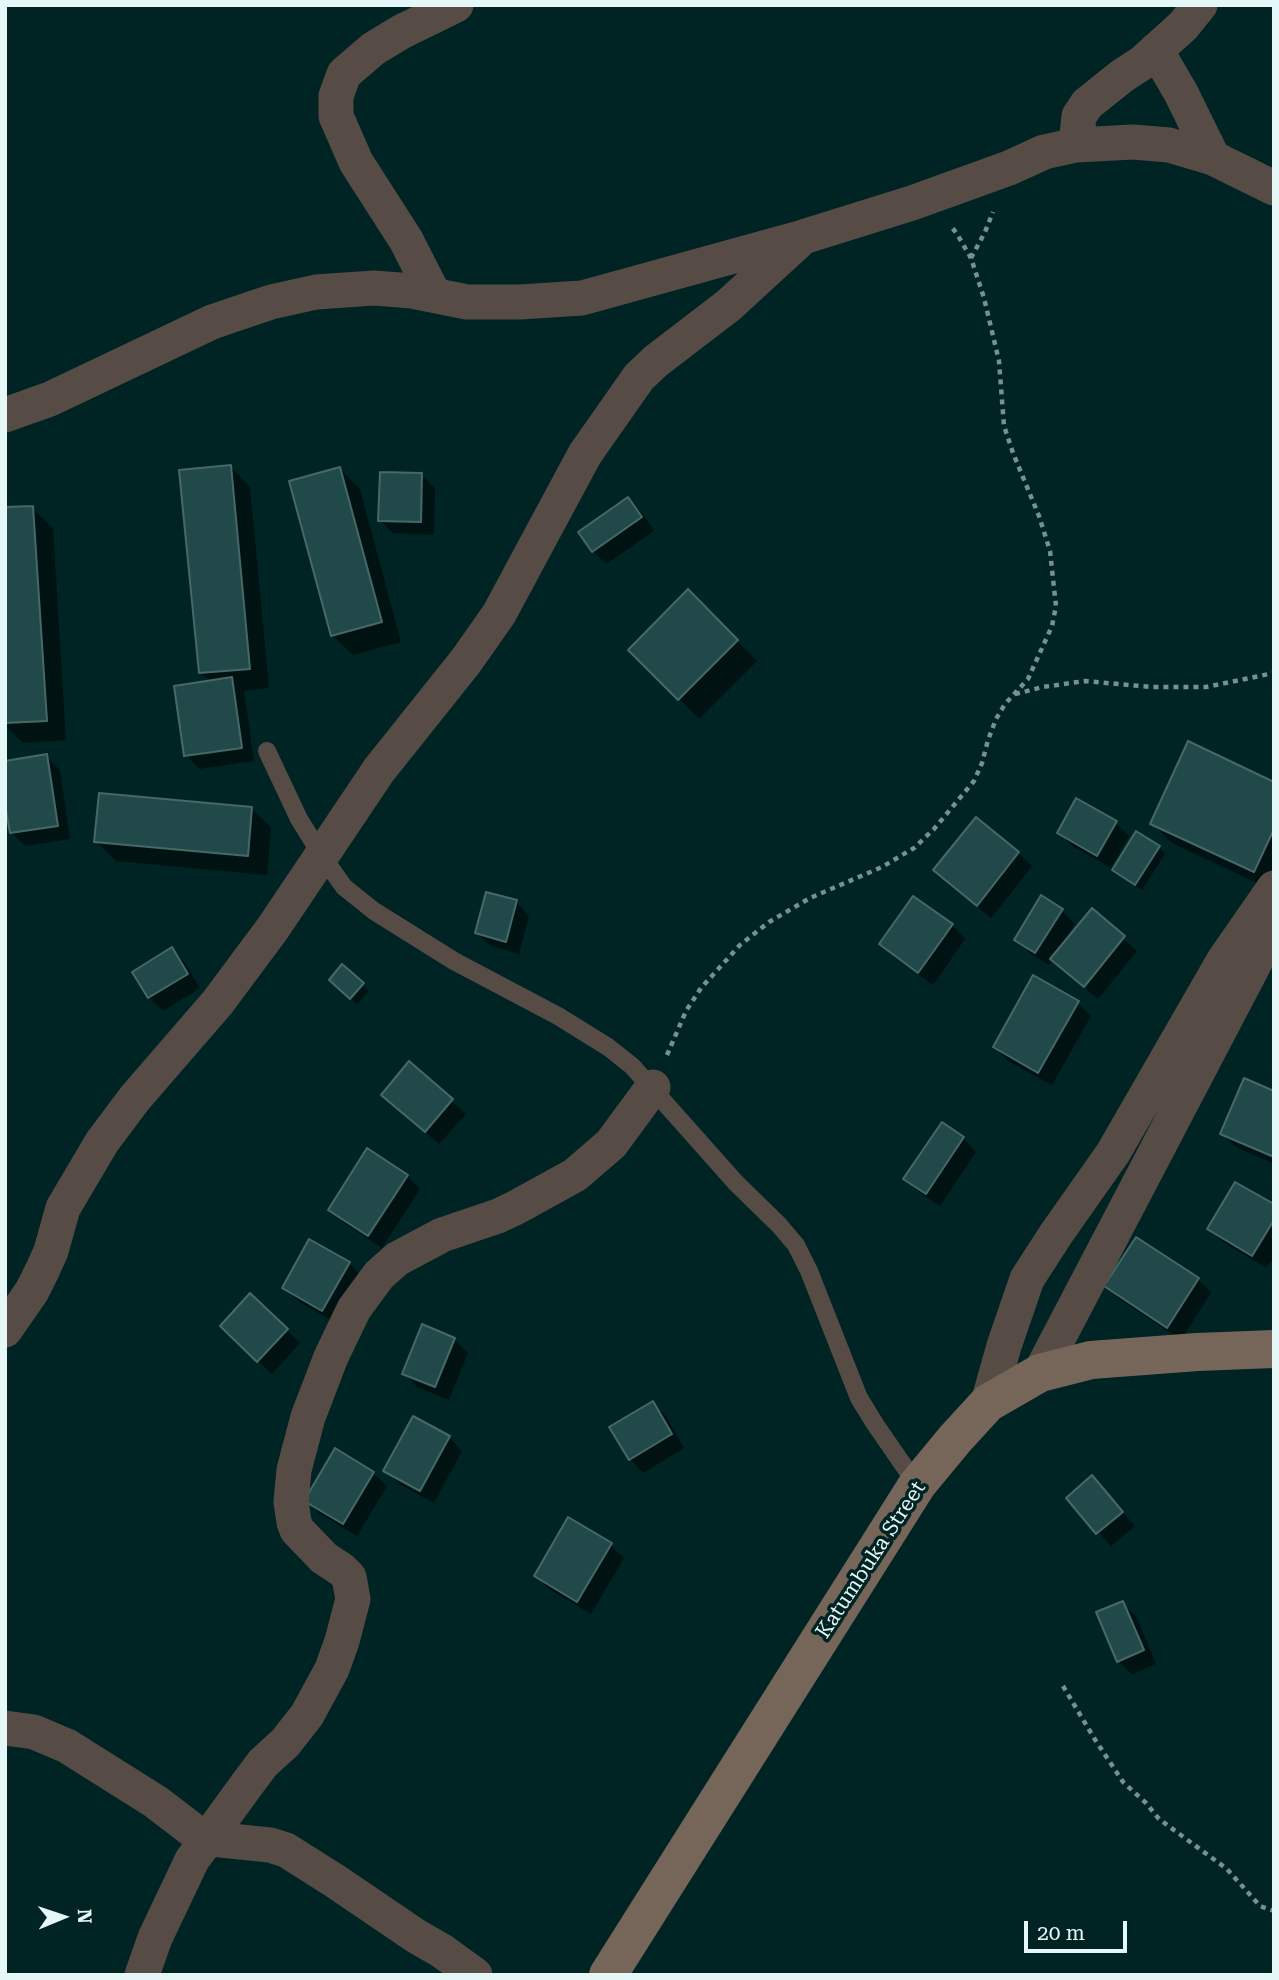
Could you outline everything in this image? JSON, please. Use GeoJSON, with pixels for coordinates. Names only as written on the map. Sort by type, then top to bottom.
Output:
{"type":"FeatureCollection","features":[{"type":"Feature","properties":{"kind":"main road","name":"Katumbuka Street"},"geometry":{"type":"LineString","coordinates":[[608,1975],[917,1485],[988,1403],[1040,1373],[1091,1360],[1274,1349]]}},
{"type":"Feature","properties":{"kind":"street"},"geometry":{"type":"LineString","coordinates":[[434,295],[406,240],[356,162],[336,116],[336,96],[344,74],[365,54],[401,32],[456,5]]}},
{"type":"Feature","properties":{"kind":"street"},"geometry":{"type":"LineString","coordinates":[[1076,145],[1079,116],[1087,104],[1142,63],[1183,26],[1200,5]]}},
{"type":"Feature","properties":{"kind":"street"},"geometry":{"type":"LineString","coordinates":[[1156,50],[1213,158]]}},
{"type":"Feature","properties":{"kind":"street"},"geometry":{"type":"LineString","coordinates":[[5,415],[50,399],[212,322],[271,302],[316,292],[374,288],[412,291],[467,302],[582,298],[803,237],[1009,168],[1044,152],[1076,145],[1133,142],[1169,145],[1213,158],[1274,188]]}},
{"type":"Feature","properties":{"kind":"street"},"geometry":{"type":"LineString","coordinates":[[5,1330],[37,1280],[51,1251],[63,1208],[103,1142],[135,1098],[218,1002],[274,928],[379,770],[467,660],[499,614],[585,454],[639,377],[729,305],[803,237]]}},
{"type":"Feature","properties":{"kind":"street"},"geometry":{"type":"LineString","coordinates":[[988,1403],[1027,1279],[1113,1153],[1224,960],[1274,888]]}},
{"type":"Feature","properties":{"kind":"street"},"geometry":{"type":"LineString","coordinates":[[1040,1373],[1274,926]]}},
{"type":"Feature","properties":{"kind":"street"},"geometry":{"type":"LineString","coordinates":[[142,1975],[182,1878],[207,1838],[263,1763],[285,1743],[307,1714],[332,1669],[352,1608],[352,1586],[349,1577],[324,1558],[297,1530],[291,1502],[293,1470],[308,1417],[331,1357],[354,1309],[379,1275],[397,1259],[442,1235],[515,1208],[575,1175],[611,1144],[653,1087]]}},
{"type":"Feature","properties":{"kind":"street"},"geometry":{"type":"LineString","coordinates":[[5,1728],[34,1732],[67,1746],[156,1802],[195,1833],[207,1838],[270,1845],[286,1850],[475,1975]]}},
{"type":"Feature","properties":{"kind":"lane"},"geometry":{"type":"LineString","coordinates":[[267,751],[299,819],[344,887],[374,911],[454,961],[608,1047],[653,1087],[736,1183],[779,1225],[796,1245],[810,1271],[859,1398],[917,1485]]}},
{"type":"Feature","properties":{"kind":"path"},"geometry":{"type":"LineString","coordinates":[[653,1087],[686,1012],[701,988],[750,937],[800,904],[882,867],[914,848],[934,829],[974,781],[996,719],[1005,704],[1028,678],[1052,626],[1056,606],[1050,551],[1040,516],[1004,426],[999,361],[971,258],[947,221],[927,204],[912,202]]}},
{"type":"Feature","properties":{"kind":"path"},"geometry":{"type":"LineString","coordinates":[[1014,694],[1085,681],[1151,687],[1206,687],[1274,673]]}},
{"type":"Feature","properties":{"kind":"path"},"geometry":{"type":"LineString","coordinates":[[1063,1686],[1124,1782],[1159,1819],[1227,1869],[1260,1906],[1274,1911]]}},
{"type":"Feature","properties":{"kind":"building"},"geometry":{"type":"Polygon","coordinates":[[[231,465],[250,669],[199,673],[179,470],[231,465]]]}},
{"type":"Feature","properties":{"kind":"building"},"geometry":{"type":"Polygon","coordinates":[[[340,467],[382,622],[331,636],[289,481],[340,467]]]}},
{"type":"Feature","properties":{"kind":"building"},"geometry":{"type":"Polygon","coordinates":[[[380,472],[422,473],[421,522],[378,521],[380,472]]]}},
{"type":"Feature","properties":{"kind":"building"},"geometry":{"type":"Polygon","coordinates":[[[628,497],[642,517],[592,552],[578,532],[628,497]]]}},
{"type":"Feature","properties":{"kind":"building"},"geometry":{"type":"Polygon","coordinates":[[[33,506],[47,721],[5,723],[5,507],[33,506]]]}},
{"type":"Feature","properties":{"kind":"building"},"geometry":{"type":"Polygon","coordinates":[[[688,589],[738,640],[678,700],[628,650],[688,589]]]}},
{"type":"Feature","properties":{"kind":"building"},"geometry":{"type":"Polygon","coordinates":[[[232,677],[242,748],[184,756],[174,686],[232,677]]]}},
{"type":"Feature","properties":{"kind":"building"},"geometry":{"type":"Polygon","coordinates":[[[1188,741],[1274,782],[1274,829],[1254,872],[1150,824],[1188,741]]]}},
{"type":"Feature","properties":{"kind":"building"},"geometry":{"type":"Polygon","coordinates":[[[47,754],[58,826],[10,833],[5,805],[5,761],[47,754]]]}},
{"type":"Feature","properties":{"kind":"building"},"geometry":{"type":"Polygon","coordinates":[[[99,793],[252,807],[248,856],[94,842],[99,793]]]}},
{"type":"Feature","properties":{"kind":"building"},"geometry":{"type":"Polygon","coordinates":[[[1076,798],[1117,821],[1097,856],[1057,833],[1076,798]]]}},
{"type":"Feature","properties":{"kind":"building"},"geometry":{"type":"Polygon","coordinates":[[[976,817],[1019,852],[977,906],[933,870],[976,817]]]}},
{"type":"Feature","properties":{"kind":"building"},"geometry":{"type":"Polygon","coordinates":[[[1136,831],[1160,846],[1135,885],[1112,870],[1136,831]]]}},
{"type":"Feature","properties":{"kind":"building"},"geometry":{"type":"Polygon","coordinates":[[[486,892],[517,900],[506,942],[475,933],[486,892]]]}},
{"type":"Feature","properties":{"kind":"building"},"geometry":{"type":"Polygon","coordinates":[[[1041,895],[1063,909],[1035,953],[1014,940],[1041,895]]]}},
{"type":"Feature","properties":{"kind":"building"},"geometry":{"type":"Polygon","coordinates":[[[913,896],[953,924],[918,973],[879,944],[913,896]]]}},
{"type":"Feature","properties":{"kind":"building"},"geometry":{"type":"Polygon","coordinates":[[[1092,908],[1125,936],[1084,987],[1050,959],[1092,908]]]}},
{"type":"Feature","properties":{"kind":"building"},"geometry":{"type":"Polygon","coordinates":[[[172,947],[188,974],[148,998],[132,972],[172,947]]]}},
{"type":"Feature","properties":{"kind":"building"},"geometry":{"type":"Polygon","coordinates":[[[342,964],[364,983],[350,999],[329,980],[342,964]]]}},
{"type":"Feature","properties":{"kind":"building"},"geometry":{"type":"Polygon","coordinates":[[[1033,975],[1079,1001],[1038,1073],[993,1047],[1033,975]]]}},
{"type":"Feature","properties":{"kind":"building"},"geometry":{"type":"Polygon","coordinates":[[[409,1061],[453,1099],[425,1132],[381,1095],[409,1061]]]}},
{"type":"Feature","properties":{"kind":"building"},"geometry":{"type":"Polygon","coordinates":[[[1244,1078],[1274,1091],[1274,1157],[1220,1134],[1244,1078]]]}},
{"type":"Feature","properties":{"kind":"building"},"geometry":{"type":"Polygon","coordinates":[[[942,1122],[964,1137],[926,1194],[903,1179],[942,1122]]]}},
{"type":"Feature","properties":{"kind":"building"},"geometry":{"type":"Polygon","coordinates":[[[367,1148],[408,1175],[368,1236],[328,1210],[367,1148]]]}},
{"type":"Feature","properties":{"kind":"building"},"geometry":{"type":"Polygon","coordinates":[[[1235,1182],[1274,1204],[1274,1220],[1252,1256],[1207,1229],[1235,1182]]]}},
{"type":"Feature","properties":{"kind":"building"},"geometry":{"type":"Polygon","coordinates":[[[1136,1237],[1199,1278],[1167,1328],[1104,1286],[1136,1237]]]}},
{"type":"Feature","properties":{"kind":"building"},"geometry":{"type":"Polygon","coordinates":[[[309,1239],[350,1262],[322,1311],[282,1288],[309,1239]]]}},
{"type":"Feature","properties":{"kind":"building"},"geometry":{"type":"Polygon","coordinates":[[[250,1293],[288,1329],[257,1362],[220,1326],[250,1293]]]}},
{"type":"Feature","properties":{"kind":"building"},"geometry":{"type":"Polygon","coordinates":[[[422,1324],[455,1338],[435,1387],[402,1374],[422,1324]]]}},
{"type":"Feature","properties":{"kind":"building"},"geometry":{"type":"Polygon","coordinates":[[[653,1401],[672,1434],[629,1460],[609,1427],[653,1401]]]}},
{"type":"Feature","properties":{"kind":"building"},"geometry":{"type":"Polygon","coordinates":[[[413,1416],[450,1436],[420,1491],[383,1471],[413,1416]]]}},
{"type":"Feature","properties":{"kind":"building"},"geometry":{"type":"Polygon","coordinates":[[[335,1448],[374,1472],[343,1524],[304,1501],[335,1448]]]}},
{"type":"Feature","properties":{"kind":"building"},"geometry":{"type":"Polygon","coordinates":[[[1092,1475],[1123,1512],[1096,1534],[1066,1498],[1092,1475]]]}},
{"type":"Feature","properties":{"kind":"building"},"geometry":{"type":"Polygon","coordinates":[[[568,1517],[612,1543],[577,1602],[534,1576],[568,1517]]]}},
{"type":"Feature","properties":{"kind":"building"},"geometry":{"type":"Polygon","coordinates":[[[1123,1601],[1144,1650],[1117,1662],[1096,1612],[1123,1601]]]}}]}
